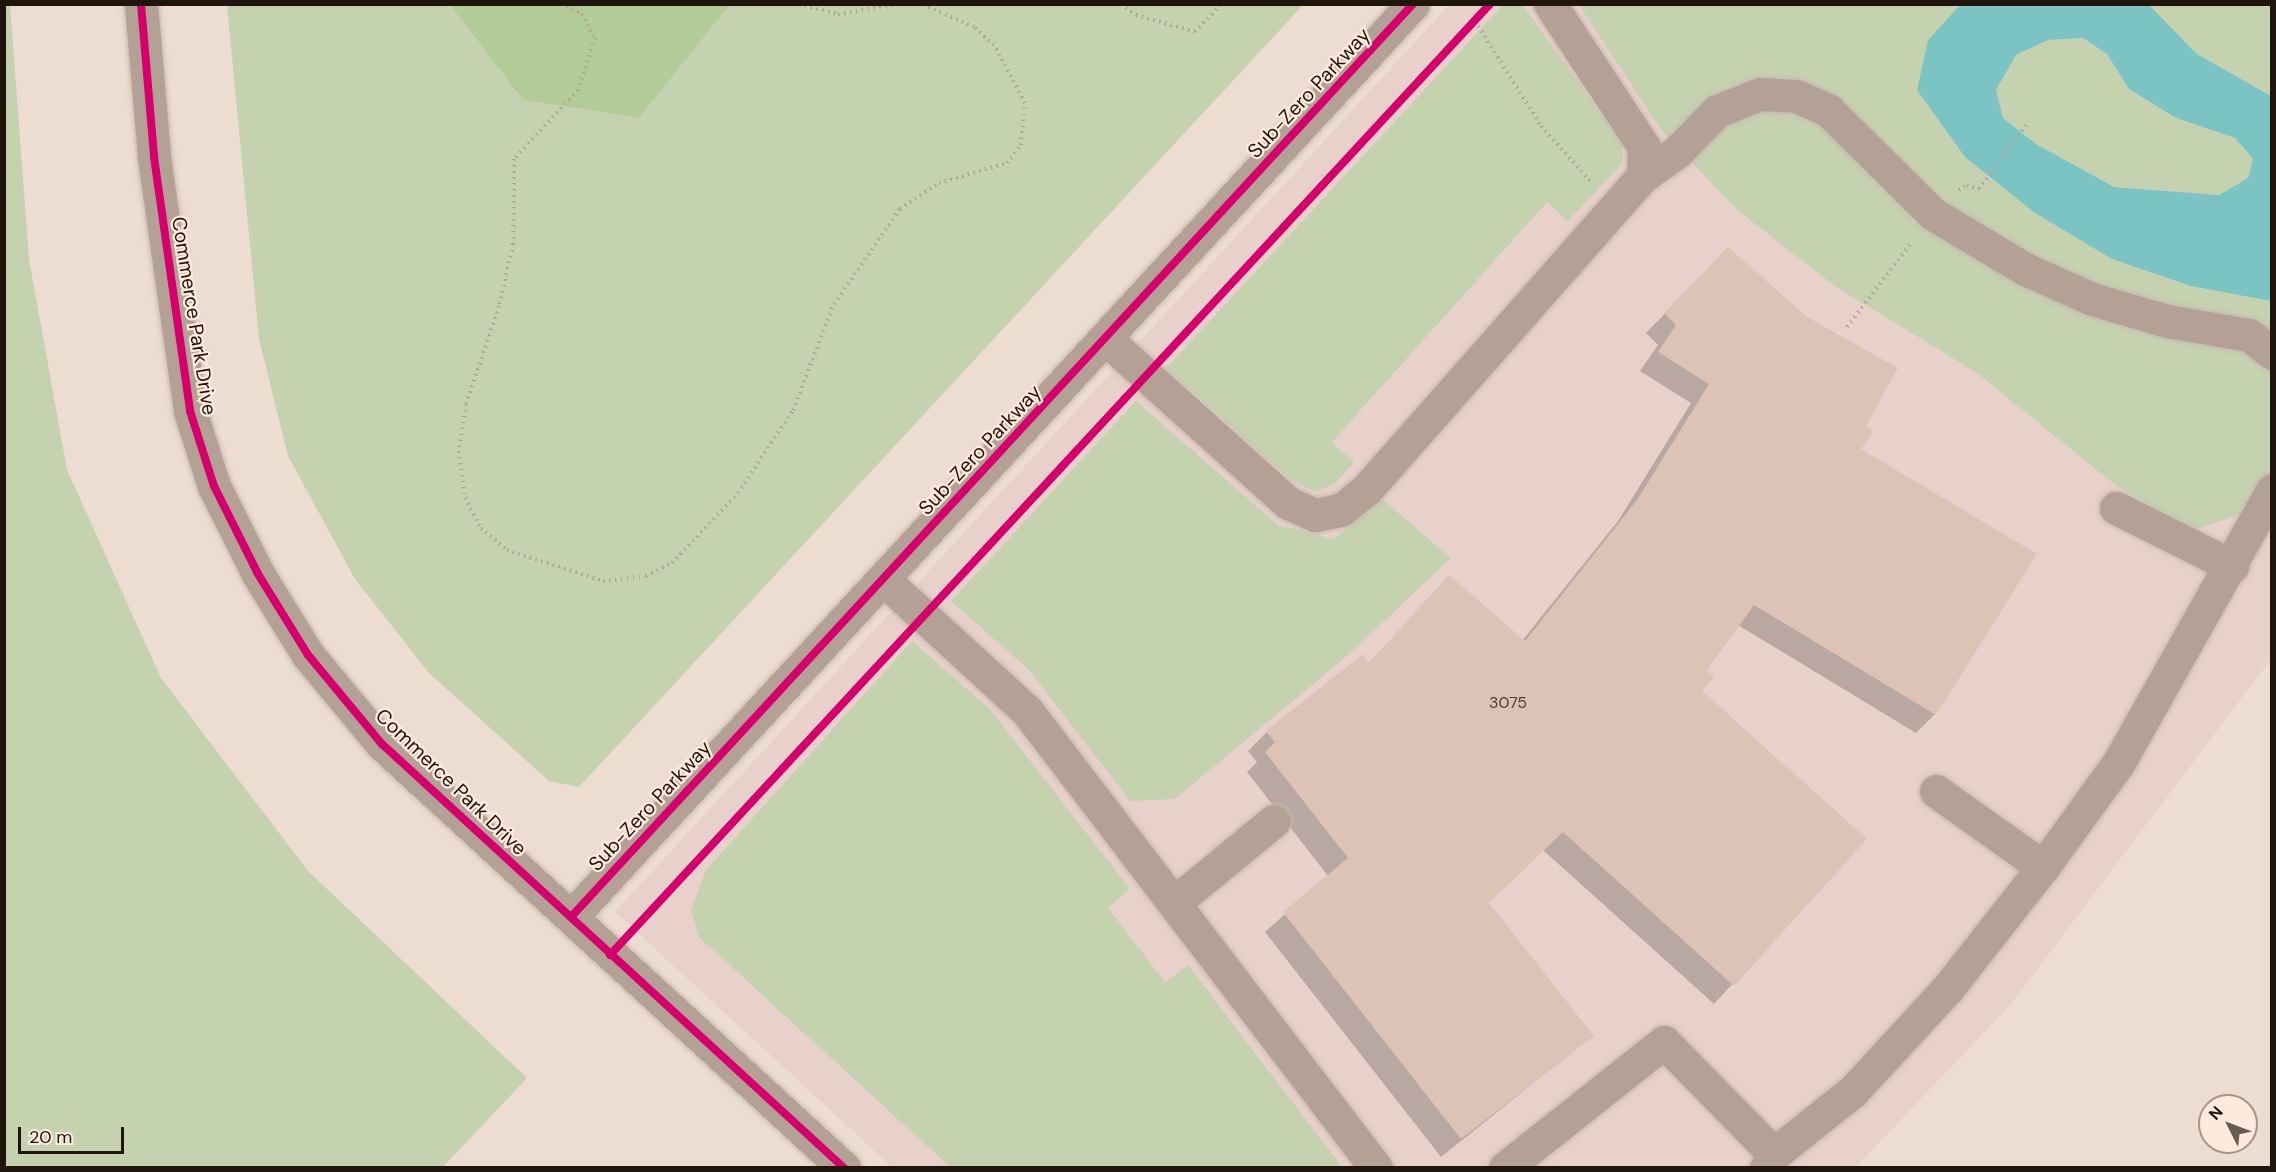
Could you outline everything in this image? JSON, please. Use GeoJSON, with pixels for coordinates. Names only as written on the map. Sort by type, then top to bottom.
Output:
{"type":"FeatureCollection","features":[{"type":"Feature","properties":{"kind":"street","name":"Commerce Park Drive"},"geometry":{"type":"LineString","coordinates":[[141,4],[154,157],[190,411],[214,486],[258,574],[308,655],[382,744],[844,1167]]}},
{"type":"Feature","properties":{"kind":"street","name":"Sub-Zero Parkway"},"geometry":{"type":"LineString","coordinates":[[571,917],[1413,4]]}},
{"type":"Feature","properties":{"kind":"street"},"geometry":{"type":"LineString","coordinates":[[1550,4],[1644,147],[1643,176]]}},
{"type":"Feature","properties":{"kind":"street"},"geometry":{"type":"LineString","coordinates":[[1106,339],[1288,503],[1315,514],[1341,510],[1366,490],[1643,176],[1677,152],[1717,111],[1760,93],[1796,96],[1829,111],[1933,214],[2025,268],[2092,299],[2167,321],[2249,335],[2271,353]]}},
{"type":"Feature","properties":{"kind":"street"},"geometry":{"type":"LineString","coordinates":[[1505,1167],[1664,1042],[1770,1161],[1853,1091],[1948,988],[2043,867],[2119,762],[2232,566],[2271,490]]}},
{"type":"Feature","properties":{"kind":"street"},"geometry":{"type":"LineString","coordinates":[[2116,508],[2232,566]]}},
{"type":"Feature","properties":{"kind":"street"},"geometry":{"type":"LineString","coordinates":[[883,579],[1027,711],[1376,1167]]}},
{"type":"Feature","properties":{"kind":"street"},"geometry":{"type":"LineString","coordinates":[[1936,791],[2043,867]]}},
{"type":"Feature","properties":{"kind":"street"},"geometry":{"type":"LineString","coordinates":[[1174,903],[1274,821]]}},
{"type":"Feature","properties":{"kind":"path"},"geometry":{"type":"LineString","coordinates":[[561,4],[582,14],[595,38],[578,90],[514,159],[513,244],[499,306],[466,404],[459,451],[465,498],[481,528],[507,549],[603,581],[646,576],[672,562],[738,493],[793,410],[834,304],[900,209],[939,183],[1007,163],[1021,145],[1025,103],[994,45],[974,27],[922,4]]}},
{"type":"Feature","properties":{"kind":"path"},"geometry":{"type":"LineString","coordinates":[[799,4],[838,14],[900,4]]}},
{"type":"Feature","properties":{"kind":"path"},"geometry":{"type":"LineString","coordinates":[[1121,4],[1147,19],[1195,32],[1221,4]]}},
{"type":"Feature","properties":{"kind":"path"},"geometry":{"type":"LineString","coordinates":[[1475,21],[1541,126],[1616,206]]}},
{"type":"Feature","properties":{"kind":"path"},"geometry":{"type":"LineString","coordinates":[[1848,327],[1933,214],[1967,185],[1979,189],[1985,184],[2028,124]]}},
{"type":"Feature","properties":{"kind":"shaded area"},"geometry":{"type":"Polygon","coordinates":[[[1449,5],[2271,5],[2271,659],[2011,1004],[1856,1167],[892,1167],[615,912],[1449,5]]]}},
{"type":"Feature","properties":{"kind":"green space"},"geometry":{"type":"Polygon","coordinates":[[[10,4],[29,259],[67,470],[161,678],[308,871],[527,1078],[443,1167],[5,1167],[4,5],[10,4]]]}},
{"type":"Feature","properties":{"kind":"green space"},"geometry":{"type":"Polygon","coordinates":[[[227,5],[450,5],[523,100],[639,118],[730,5],[1303,5],[579,787],[549,781],[429,673],[355,579],[288,456],[259,339],[227,5]]]}},
{"type":"Feature","properties":{"kind":"green space"},"geometry":{"type":"Polygon","coordinates":[[[450,5],[730,5],[639,118],[523,100],[450,5]]]}},
{"type":"Feature","properties":{"kind":"green space"},"geometry":{"type":"Polygon","coordinates":[[[1503,5],[1523,5],[1622,144],[1623,163],[1568,221],[1547,202],[1332,442],[1354,462],[1336,483],[1316,492],[1290,479],[1166,368],[1503,5]]]}},
{"type":"Feature","properties":{"kind":"green space"},"geometry":{"type":"Polygon","coordinates":[[[1579,5],[1960,5],[1928,40],[1917,90],[1965,157],[2035,213],[2112,259],[2271,301],[2271,517],[2247,512],[2191,531],[2114,484],[1977,373],[1836,287],[1736,209],[1661,130],[1579,5]]]}},
{"type":"Feature","properties":{"kind":"green space"},"geometry":{"type":"Polygon","coordinates":[[[2149,5],[2271,5],[2271,96],[2197,54],[2149,5]]]}},
{"type":"Feature","properties":{"kind":"green space"},"geometry":{"type":"Polygon","coordinates":[[[2083,38],[2107,54],[2129,89],[2176,118],[2235,138],[2253,159],[2248,178],[2219,195],[2114,187],[2036,144],[2003,118],[1996,90],[2016,55],[2048,40],[2083,38]]]}},
{"type":"Feature","properties":{"kind":"green space"},"geometry":{"type":"Polygon","coordinates":[[[1136,401],[1278,525],[1333,539],[1383,500],[1451,558],[1348,655],[1175,799],[1130,801],[1029,670],[951,601],[1136,401]]]}},
{"type":"Feature","properties":{"kind":"green space"},"geometry":{"type":"Polygon","coordinates":[[[912,641],[989,708],[1130,889],[1108,908],[1165,982],[1188,965],[1342,1167],[950,1167],[699,937],[691,910],[706,870],[912,641]]]}},
{"type":"Feature","properties":{"kind":"water"},"geometry":{"type":"Polygon","coordinates":[[[1960,5],[2149,5],[2197,54],[2271,96],[2271,301],[2191,286],[2112,259],[2035,213],[1965,157],[1917,90],[1928,40],[1960,5]],[[2083,38],[2048,40],[2016,55],[1996,90],[2003,118],[2036,144],[2114,187],[2219,195],[2248,178],[2253,159],[2235,138],[2176,118],[2129,89],[2107,54],[2083,38]]]}},
{"type":"Feature","properties":{"kind":"building"},"geometry":{"type":"Polygon","coordinates":[[[1728,247],[1807,317],[1898,368],[1866,426],[1874,431],[1861,449],[2037,554],[1936,715],[1754,605],[1707,670],[1714,677],[1702,691],[1867,839],[1734,986],[1563,832],[1489,903],[1594,1036],[1461,1139],[1283,912],[1348,858],[1265,752],[1275,742],[1266,731],[1363,654],[1369,663],[1449,575],[1525,641],[1637,500],[1709,384],[1658,352],[1676,325],[1664,313],[1728,247]]]}},
{"type":"Feature","properties":{"kind":"cycle path"},"geometry":{"type":"LineString","coordinates":[[141,4],[154,157],[190,411],[214,486],[258,574],[308,655],[382,744],[844,1168]]}},
{"type":"Feature","properties":{"kind":"cycle path"},"geometry":{"type":"LineString","coordinates":[[571,917],[1413,4]]}},
{"type":"Feature","properties":{"kind":"cycle path"},"geometry":{"type":"LineString","coordinates":[[610,955],[1490,4]]}}]}
